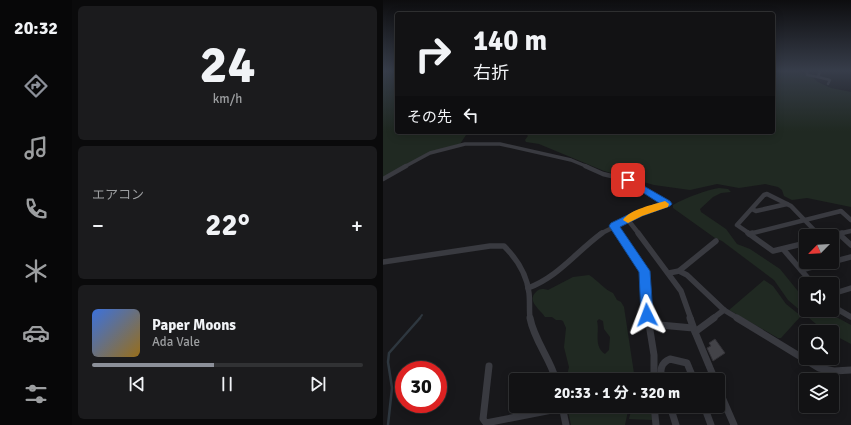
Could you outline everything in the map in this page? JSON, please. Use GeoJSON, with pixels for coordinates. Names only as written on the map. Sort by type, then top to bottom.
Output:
{"type":"FeatureCollection","features":[{"type":"Feature","properties":{"kind":"street"},"geometry":{"type":"LineString","coordinates":[[383,179],[430,153],[465,144],[500,144],[571,160],[603,174],[628,180],[668,204],[639,213],[614,226],[593,240],[549,278],[535,286],[528,288]]}},
{"type":"Feature","properties":{"kind":"street"},"geometry":{"type":"LineString","coordinates":[[799,245],[773,251],[737,225],[764,195],[767,194],[787,204],[813,229]]}},
{"type":"Feature","properties":{"kind":"street"},"geometry":{"type":"LineString","coordinates":[[752,209],[756,211],[787,204]]}},
{"type":"Feature","properties":{"kind":"street"},"geometry":{"type":"LineString","coordinates":[[749,234],[841,211],[851,220]]}},
{"type":"Feature","properties":{"kind":"street"},"geometry":{"type":"LineString","coordinates":[[627,220],[669,273],[681,291],[694,330],[712,373]]}},
{"type":"Feature","properties":{"kind":"street"},"geometry":{"type":"LineString","coordinates":[[614,226],[645,271],[649,324],[655,355],[654,373]]}},
{"type":"Feature","properties":{"kind":"street"},"geometry":{"type":"LineString","coordinates":[[851,230],[839,234],[851,245]]}},
{"type":"Feature","properties":{"kind":"street"},"geometry":{"type":"LineString","coordinates":[[679,272],[716,241]]}},
{"type":"Feature","properties":{"kind":"street"},"geometry":{"type":"LineString","coordinates":[[383,262],[490,246],[504,246],[517,260],[528,288],[530,320],[536,336],[547,354],[554,373]]}},
{"type":"Feature","properties":{"kind":"street"},"geometry":{"type":"LineString","coordinates":[[783,249],[807,277]]}},
{"type":"Feature","properties":{"kind":"street"},"geometry":{"type":"LineString","coordinates":[[839,260],[851,256]]}},
{"type":"Feature","properties":{"kind":"street"},"geometry":{"type":"LineString","coordinates":[[801,270],[805,269]]}},
{"type":"Feature","properties":{"kind":"street"},"geometry":{"type":"LineString","coordinates":[[669,273],[679,272],[687,275],[724,310],[819,368],[834,371],[851,370]]}},
{"type":"Feature","properties":{"kind":"street"},"geometry":{"type":"LineString","coordinates":[[839,292],[851,288]]}},
{"type":"Feature","properties":{"kind":"street"},"geometry":{"type":"LineString","coordinates":[[649,324],[694,330],[724,310]]}},
{"type":"Feature","properties":{"kind":"street"},"geometry":{"type":"LineString","coordinates":[[839,310],[851,317]]}},
{"type":"Feature","properties":{"kind":"street"},"geometry":{"type":"LineString","coordinates":[[660,373],[661,364],[664,361],[669,360],[687,363],[691,373]]}},
{"type":"Feature","properties":{"kind":"street"},"geometry":{"type":"LineString","coordinates":[[489,366],[483,419],[486,423],[534,413]]}},
{"type":"Feature","properties":{"kind":"street"},"geometry":{"type":"LineString","coordinates":[[725,405],[733,425]]}},
{"type":"Feature","properties":{"kind":"street"},"geometry":{"type":"LineString","coordinates":[[563,413],[566,425]]}},
{"type":"Feature","properties":{"kind":"street"},"geometry":{"type":"LineString","coordinates":[[655,413],[656,425]]}},
{"type":"Feature","properties":{"kind":"street"},"geometry":{"type":"LineString","coordinates":[[672,413],[676,425]]}},
{"type":"Feature","properties":{"kind":"street"},"geometry":{"type":"LineString","coordinates":[[707,413],[711,425]]}},
{"type":"Feature","properties":{"kind":"shaded area"},"geometry":{"type":"Polygon","coordinates":[[[383,91],[395,91],[395,134],[467,134],[460,144],[438,150],[383,177],[383,91]]]}},
{"type":"Feature","properties":{"kind":"shaded area"},"geometry":{"type":"Polygon","coordinates":[[[775,91],[851,92],[851,207],[807,198],[792,200],[784,196],[782,190],[778,187],[765,184],[739,188],[717,184],[690,190],[654,185],[604,171],[539,144],[526,142],[525,140],[528,136],[526,134],[775,134],[775,91]]]}},
{"type":"Feature","properties":{"kind":"shaded area"},"geometry":{"type":"Polygon","coordinates":[[[719,188],[728,189],[731,192],[721,193],[713,197],[700,209],[701,212],[726,229],[737,244],[750,249],[780,269],[799,292],[799,309],[788,300],[774,280],[722,241],[715,238],[673,208],[673,205],[689,197],[719,188]]]}},
{"type":"Feature","properties":{"kind":"shaded area"},"geometry":{"type":"Polygon","coordinates":[[[589,275],[613,293],[624,307],[634,373],[568,373],[569,367],[564,347],[566,328],[563,321],[556,320],[552,317],[545,317],[533,302],[533,295],[536,292],[543,289],[548,290],[573,277],[589,275]],[[599,319],[597,321],[598,343],[601,351],[605,354],[609,350],[610,337],[604,329],[603,321],[599,319]]]}},
{"type":"Feature","properties":{"kind":"shaded area"},"geometry":{"type":"Polygon","coordinates":[[[764,280],[773,286],[786,304],[800,317],[781,338],[778,338],[729,310],[764,280]]]}},
{"type":"Feature","properties":{"kind":"shaded area"},"geometry":{"type":"Polygon","coordinates":[[[808,317],[833,317],[838,318],[851,325],[851,344],[839,338],[839,325],[817,325],[808,317]]]}},
{"type":"Feature","properties":{"kind":"shaded area"},"geometry":{"type":"Polygon","coordinates":[[[568,413],[628,413],[625,425],[571,425],[568,413]]]}},
{"type":"Feature","properties":{"kind":"shaded area"},"geometry":{"type":"Polygon","coordinates":[[[630,413],[652,413],[652,420],[629,419],[630,413]]]}},
{"type":"Feature","properties":{"kind":"building"},"geometry":{"type":"Polygon","coordinates":[[[715,339],[725,353],[713,361],[707,348],[711,346],[709,343],[715,339]]]}},
{"type":"Feature","properties":{"kind":"waterway"},"geometry":{"type":"LineString","coordinates":[[419,319],[422,315]]}},
{"type":"Feature","properties":{"kind":"waterway"},"geometry":{"type":"LineString","coordinates":[[388,425],[392,388],[388,362],[389,353],[420,318]]}},
{"type":"Feature","properties":{"kind":"slow traffic"},"geometry":{"type":"LineString","coordinates":[[628,220],[639,213],[665,204]]}},
{"type":"Feature","properties":{"kind":"route"},"geometry":{"type":"LineString","coordinates":[[628,180],[652,193],[667,204],[639,213],[614,226],[645,271],[647,315]]}}]}
